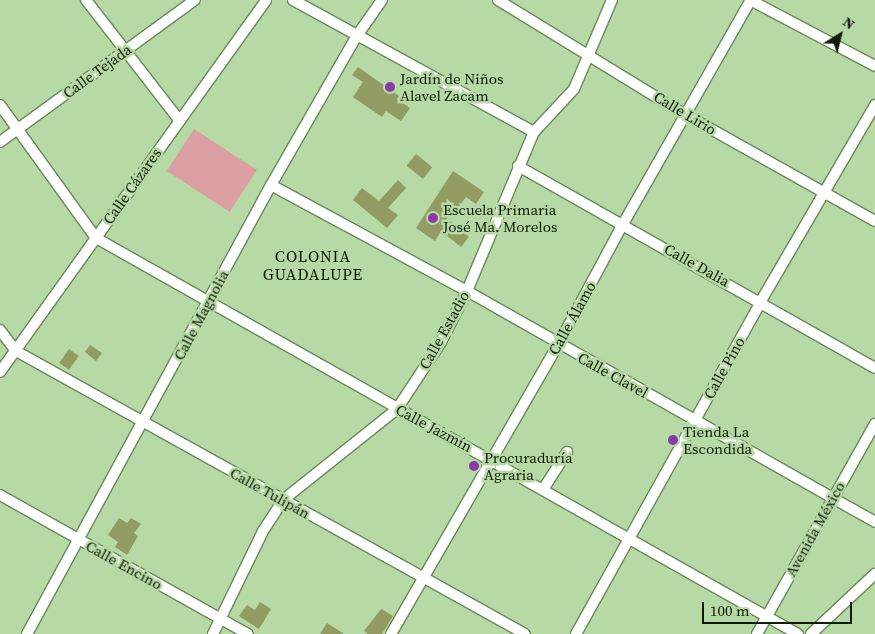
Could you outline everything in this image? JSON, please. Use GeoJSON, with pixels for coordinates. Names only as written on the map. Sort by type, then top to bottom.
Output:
{"type":"FeatureCollection","features":[{"type":"Feature","properties":{"kind":"street"},"geometry":{"type":"LineString","coordinates":[[86,0],[179,120]]}},
{"type":"Feature","properties":{"kind":"street","name":"Calle Tejada"},"geometry":{"type":"LineString","coordinates":[[0,142],[195,0]]}},
{"type":"Feature","properties":{"kind":"street"},"geometry":{"type":"LineString","coordinates":[[293,0],[356,37],[534,132]]}},
{"type":"Feature","properties":{"kind":"street","name":"Calle Magnolia"},"geometry":{"type":"LineString","coordinates":[[27,634],[271,185],[356,37],[382,0]]}},
{"type":"Feature","properties":{"kind":"street","name":"Calle Lirio"},"geometry":{"type":"LineString","coordinates":[[498,0],[591,55],[686,115],[875,221]]}},
{"type":"Feature","properties":{"kind":"street","name":"Calle Estadio"},"geometry":{"type":"LineString","coordinates":[[213,634],[222,620],[264,531],[283,500],[397,408],[441,342],[467,291],[518,166],[534,132],[574,89],[591,55],[612,0]]}},
{"type":"Feature","properties":{"kind":"street"},"geometry":{"type":"LineString","coordinates":[[751,0],[875,66]]}},
{"type":"Feature","properties":{"kind":"street","name":"Calle Álamo"},"geometry":{"type":"LineString","coordinates":[[391,634],[558,345],[623,224],[751,0]]}},
{"type":"Feature","properties":{"kind":"street","name":"Calle Cázares"},"geometry":{"type":"LineString","coordinates":[[0,372],[262,2]]}},
{"type":"Feature","properties":{"kind":"street"},"geometry":{"type":"LineString","coordinates":[[0,105],[96,238]]}},
{"type":"Feature","properties":{"kind":"street","name":"Calle Pino"},"geometry":{"type":"LineString","coordinates":[[576,634],[632,538],[761,301],[875,105]]}},
{"type":"Feature","properties":{"kind":"street","name":"Calle Dalia"},"geometry":{"type":"LineString","coordinates":[[518,166],[761,301],[875,368]]}},
{"type":"Feature","properties":{"kind":"street","name":"Calle Clavel"},"geometry":{"type":"LineString","coordinates":[[271,185],[467,291],[558,345],[875,522]]}},
{"type":"Feature","properties":{"kind":"street","name":"Calle Jazmín"},"geometry":{"type":"LineString","coordinates":[[96,238],[397,408],[491,458],[798,634]]}},
{"type":"Feature","properties":{"kind":"street"},"geometry":{"type":"LineString","coordinates":[[0,330],[16,351]]}},
{"type":"Feature","properties":{"kind":"street","name":"Calle Tulipán"},"geometry":{"type":"LineString","coordinates":[[16,351],[143,423],[425,576],[525,634]]}},
{"type":"Feature","properties":{"kind":"street","name":"Avenida México"},"geometry":{"type":"LineString","coordinates":[[757,634],[875,424]]}},
{"type":"Feature","properties":{"kind":"street"},"geometry":{"type":"LineString","coordinates":[[544,488],[567,452]]}},
{"type":"Feature","properties":{"kind":"street","name":"Calle Encino"},"geometry":{"type":"LineString","coordinates":[[0,495],[248,634]]}},
{"type":"Feature","properties":{"kind":"street"},"geometry":{"type":"LineString","coordinates":[[811,634],[875,574]]}},
{"type":"Feature","properties":{"kind":"shaded area"},"geometry":{"type":"Polygon","coordinates":[[[194,129],[257,170],[230,212],[167,171],[194,129]]]}},
{"type":"Feature","properties":{"kind":"building"},"geometry":{"type":"Polygon","coordinates":[[[358,67],[399,96],[397,99],[410,108],[401,121],[386,111],[382,117],[353,97],[363,82],[352,75],[358,67]]]}},
{"type":"Feature","properties":{"kind":"building"},"geometry":{"type":"Polygon","coordinates":[[[416,154],[432,167],[423,179],[407,166],[416,154]]]}},
{"type":"Feature","properties":{"kind":"building"},"geometry":{"type":"Polygon","coordinates":[[[453,171],[484,192],[476,204],[466,197],[449,220],[469,237],[461,247],[441,231],[435,241],[416,228],[453,171]]]}},
{"type":"Feature","properties":{"kind":"building"},"geometry":{"type":"Polygon","coordinates":[[[398,180],[406,188],[388,208],[398,215],[387,228],[353,200],[362,188],[379,201],[398,180]]]}},
{"type":"Feature","properties":{"kind":"building"},"geometry":{"type":"Polygon","coordinates":[[[90,345],[102,353],[96,361],[85,352],[90,345]]]}},
{"type":"Feature","properties":{"kind":"building"},"geometry":{"type":"Polygon","coordinates":[[[69,349],[79,356],[69,370],[59,363],[69,349]]]}},
{"type":"Feature","properties":{"kind":"building"},"geometry":{"type":"Polygon","coordinates":[[[119,518],[127,523],[131,518],[141,524],[134,533],[138,536],[127,555],[115,547],[118,542],[108,535],[119,518]]]}},
{"type":"Feature","properties":{"kind":"building"},"geometry":{"type":"Polygon","coordinates":[[[260,602],[271,609],[259,629],[239,616],[247,605],[255,610],[260,602]]]}},
{"type":"Feature","properties":{"kind":"building"},"geometry":{"type":"Polygon","coordinates":[[[381,609],[393,616],[382,634],[368,634],[364,631],[381,609]]]}},
{"type":"Feature","properties":{"kind":"building"},"geometry":{"type":"Polygon","coordinates":[[[327,623],[344,634],[320,634],[327,623]]]}},
{"type":"Feature","properties":{"kind":"place","name":"Jardín de Niños Alavel Zacam"},"geometry":{"type":"Point","coordinates":[390,87]}},
{"type":"Feature","properties":{"kind":"place","name":"Escuela Primaria José Ma. Morelos"},"geometry":{"type":"Point","coordinates":[433,218]}},
{"type":"Feature","properties":{"kind":"place","name":"Tienda La Escondida"},"geometry":{"type":"Point","coordinates":[673,440]}},
{"type":"Feature","properties":{"kind":"place","name":"Procuraduría Agraria"},"geometry":{"type":"Point","coordinates":[474,466]}},
{"type":"Feature","properties":{"kind":"district","name":"COLONIA GUADALUPE"},"geometry":{"type":"Point","coordinates":[313,265]}}]}
